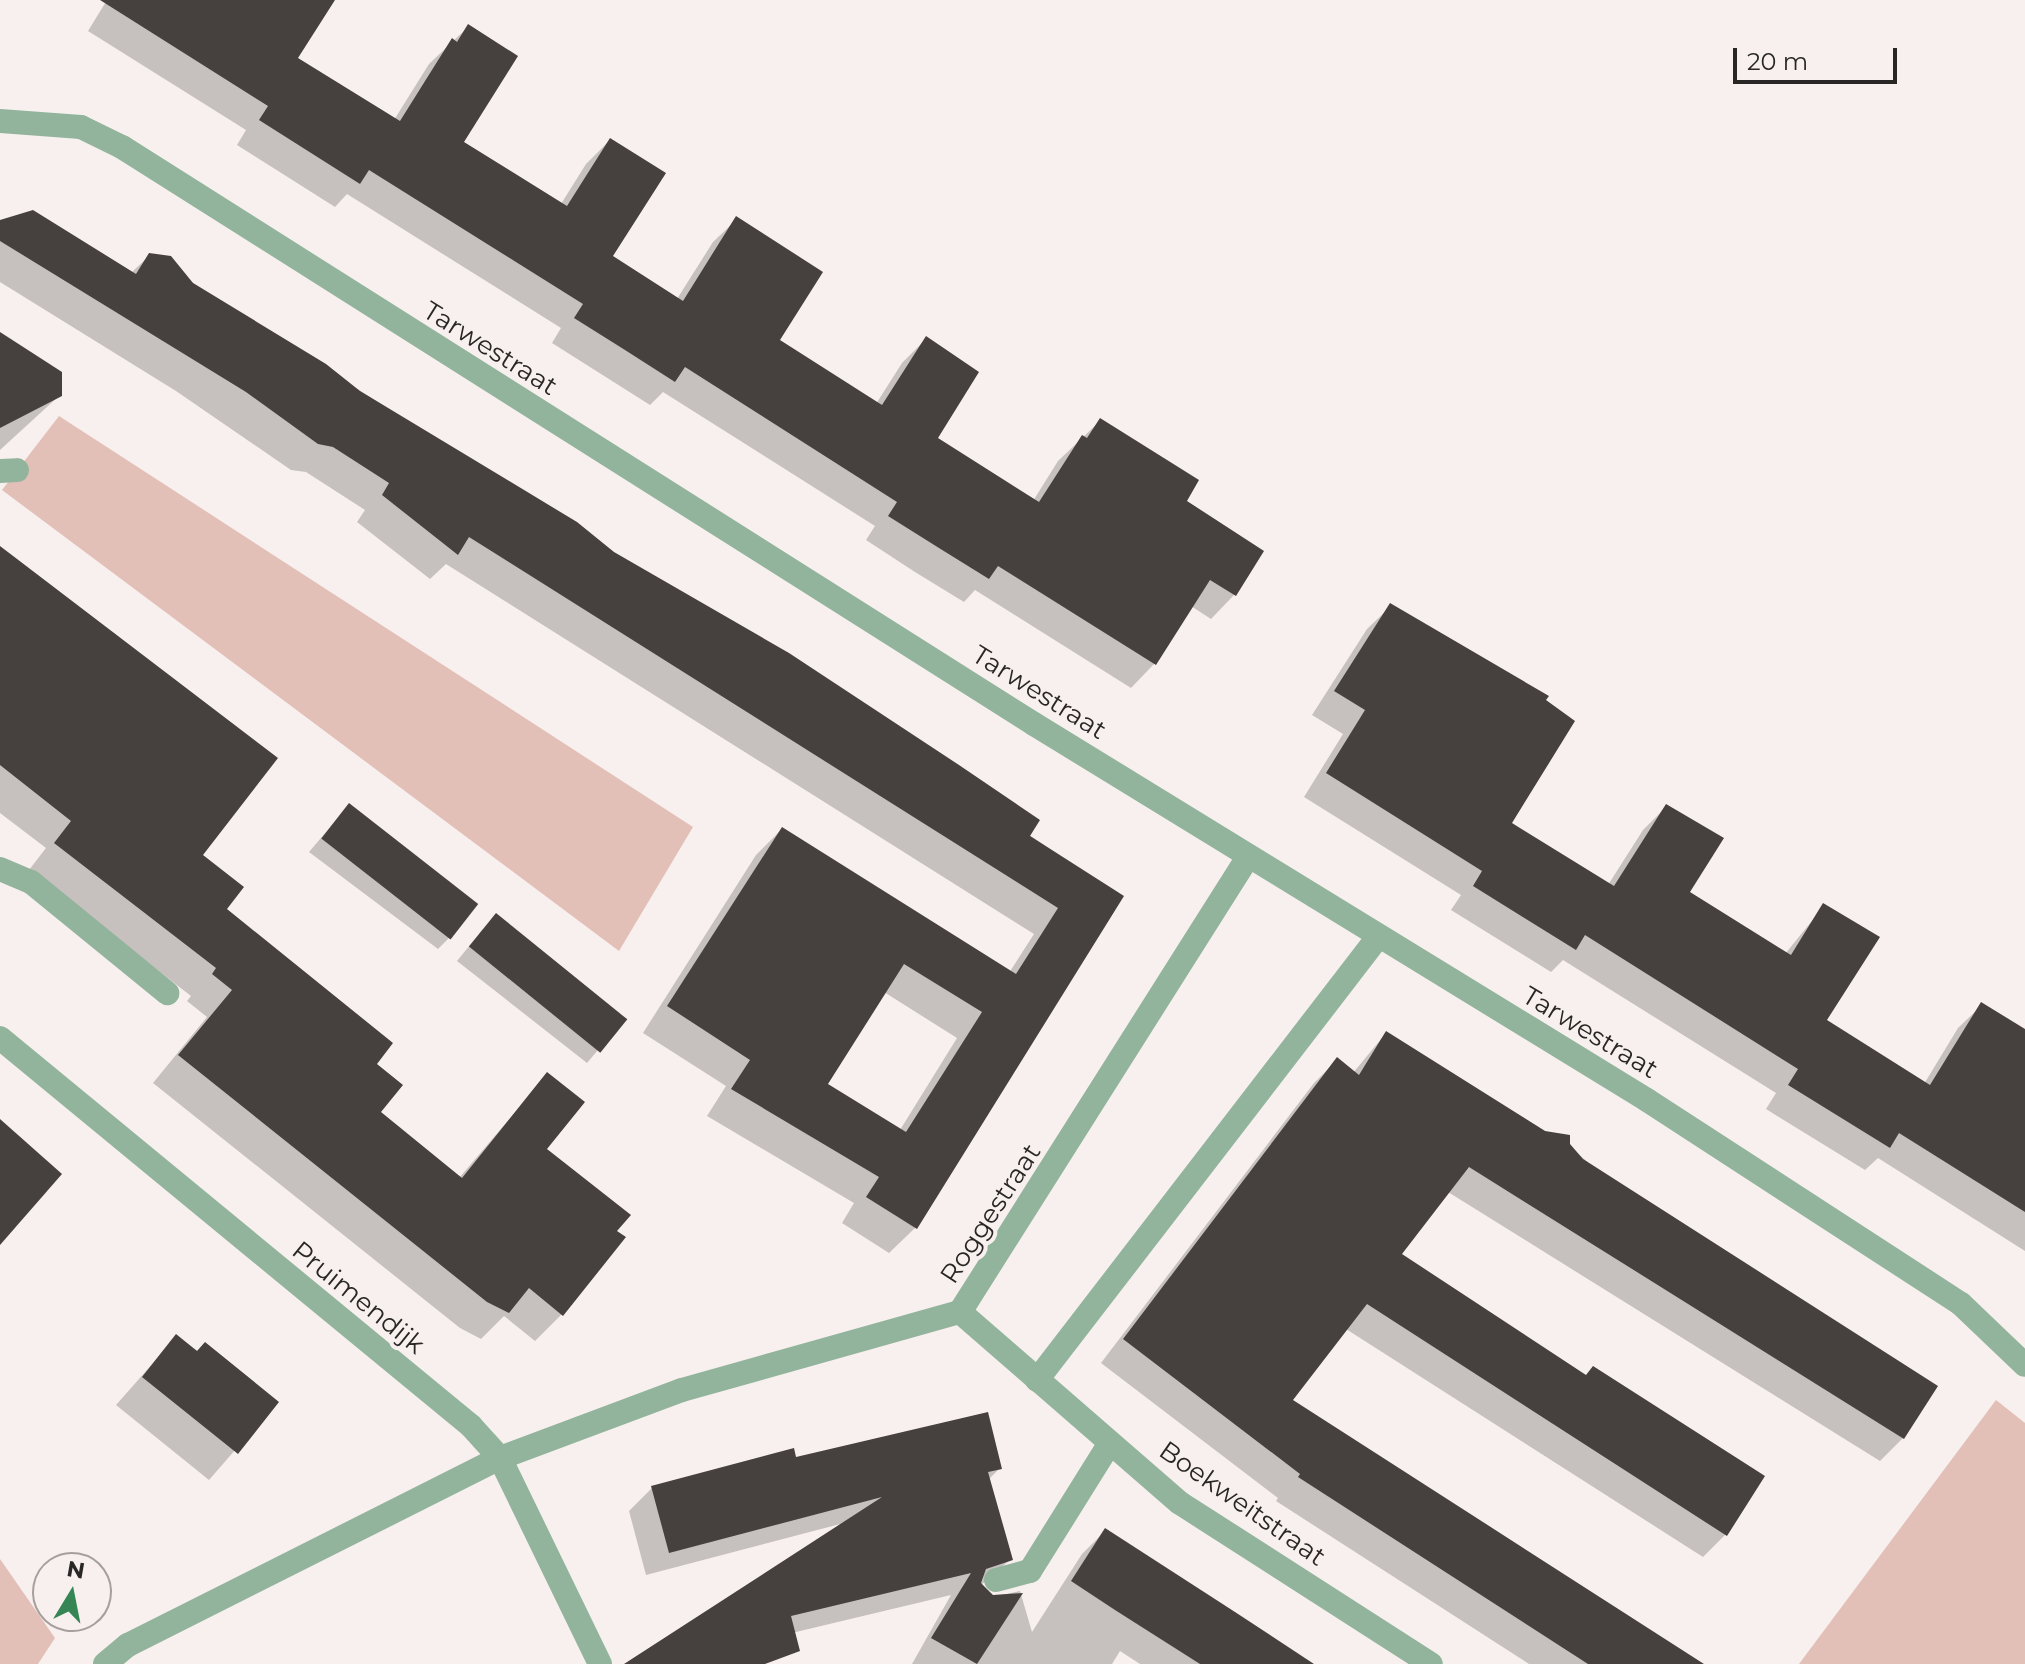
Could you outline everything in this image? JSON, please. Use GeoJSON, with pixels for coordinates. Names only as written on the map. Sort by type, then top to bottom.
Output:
{"type":"FeatureCollection","features":[{"type":"Feature","properties":{"kind":"street","name":"Tarwestraat"},"geometry":{"type":"LineString","coordinates":[[0,121],[81,127],[122,147],[1248,857],[1647,1100],[1961,1304],[2025,1365]]}},
{"type":"Feature","properties":{"kind":"street","name":"Roggestraat"},"geometry":{"type":"LineString","coordinates":[[105,1664],[128,1645],[500,1458],[682,1390],[960,1312],[1248,857]]}},
{"type":"Feature","properties":{"kind":"street"},"geometry":{"type":"LineString","coordinates":[[0,869],[31,882],[167,993]]}},
{"type":"Feature","properties":{"kind":"street"},"geometry":{"type":"LineString","coordinates":[[1037,1380],[1378,937]]}},
{"type":"Feature","properties":{"kind":"street","name":"Pruimendijk"},"geometry":{"type":"LineString","coordinates":[[0,1038],[471,1426],[500,1458],[600,1664]]}},
{"type":"Feature","properties":{"kind":"street","name":"Boekweitstraat"},"geometry":{"type":"LineString","coordinates":[[960,1312],[1180,1503],[1431,1664]]}},
{"type":"Feature","properties":{"kind":"street"},"geometry":{"type":"LineString","coordinates":[[996,1580],[1030,1571],[1110,1443]]}},
{"type":"Feature","properties":{"kind":"shaded area"},"geometry":{"type":"Polygon","coordinates":[[[59,416],[693,827],[619,951],[2,490],[59,416]]]}},
{"type":"Feature","properties":{"kind":"shaded area"},"geometry":{"type":"Polygon","coordinates":[[[1996,1400],[2025,1423],[2025,1664],[1799,1664],[1996,1400]]]}},
{"type":"Feature","properties":{"kind":"shaded area"},"geometry":{"type":"Polygon","coordinates":[[[0,1559],[32,1605],[32,1632],[51,1632],[55,1638],[38,1664],[0,1664],[0,1559]]]}},
{"type":"Feature","properties":{"kind":"building"},"geometry":{"type":"Polygon","coordinates":[[[100,0],[335,0],[298,58],[400,121],[452,38],[457,42],[468,24],[518,56],[464,142],[567,206],[610,138],[666,173],[613,256],[683,301],[736,216],[823,272],[780,340],[882,405],[926,336],[979,372],[938,438],[1039,502],[1082,435],[1087,438],[1100,418],[1199,480],[1187,501],[1264,551],[1236,596],[1210,580],[1156,665],[998,566],[989,579],[888,516],[897,502],[685,367],[675,382],[574,318],[583,304],[369,170],[360,184],[259,120],[268,106],[100,0]]]}},
{"type":"Feature","properties":{"kind":"building"},"geometry":{"type":"Polygon","coordinates":[[[33,210],[136,274],[149,253],[171,256],[193,283],[326,364],[360,391],[577,522],[614,552],[789,653],[959,765],[1040,820],[1030,836],[1124,896],[917,1229],[866,1197],[879,1177],[731,1089],[750,1060],[667,1006],[782,827],[1016,974],[1058,908],[469,537],[458,555],[382,495],[389,483],[333,447],[318,444],[246,392],[0,241],[0,220],[33,210]],[[904,964],[828,1084],[906,1132],[982,1012],[904,964]]]}},
{"type":"Feature","properties":{"kind":"building"},"geometry":{"type":"Polygon","coordinates":[[[0,332],[62,372],[62,396],[0,428],[0,332]]]}},
{"type":"Feature","properties":{"kind":"building"},"geometry":{"type":"Polygon","coordinates":[[[0,546],[278,758],[203,855],[244,887],[227,909],[393,1043],[377,1064],[403,1085],[381,1112],[462,1178],[547,1072],[585,1102],[547,1149],[631,1215],[617,1231],[626,1237],[563,1316],[529,1288],[509,1313],[487,1302],[178,1055],[232,990],[212,974],[216,968],[54,843],[71,821],[0,765],[0,546]]]}},
{"type":"Feature","properties":{"kind":"building"},"geometry":{"type":"Polygon","coordinates":[[[1390,603],[1549,696],[1546,700],[1575,721],[1512,823],[1614,886],[1666,804],[1724,838],[1690,892],[1791,955],[1823,903],[1880,937],[1827,1020],[1930,1085],[1981,1002],[2025,1029],[2025,1212],[1899,1133],[1890,1148],[1788,1085],[1798,1069],[1585,935],[1576,950],[1473,886],[1482,871],[1326,773],[1365,710],[1334,691],[1390,603]]]}},
{"type":"Feature","properties":{"kind":"building"},"geometry":{"type":"Polygon","coordinates":[[[349,803],[478,904],[451,939],[321,838],[349,803]]]}},
{"type":"Feature","properties":{"kind":"building"},"geometry":{"type":"Polygon","coordinates":[[[496,913],[627,1019],[600,1053],[469,946],[496,913]]]}},
{"type":"Feature","properties":{"kind":"building"},"geometry":{"type":"Polygon","coordinates":[[[1386,1031],[1545,1131],[1570,1135],[1570,1144],[1583,1159],[1938,1386],[1904,1439],[1469,1167],[1402,1254],[1586,1375],[1593,1366],[1765,1476],[1727,1536],[1367,1304],[1293,1400],[1704,1664],[1588,1664],[1298,1477],[1300,1474],[1123,1339],[1337,1057],[1359,1075],[1386,1031]]]}},
{"type":"Feature","properties":{"kind":"building"},"geometry":{"type":"Polygon","coordinates":[[[0,1119],[62,1174],[0,1245],[0,1119]]]}},
{"type":"Feature","properties":{"kind":"building"},"geometry":{"type":"Polygon","coordinates":[[[176,1334],[197,1351],[205,1342],[279,1402],[238,1454],[142,1377],[176,1334]]]}},
{"type":"Feature","properties":{"kind":"building"},"geometry":{"type":"Polygon","coordinates":[[[988,1412],[1002,1469],[988,1472],[1013,1560],[986,1569],[981,1583],[993,1595],[1023,1593],[977,1664],[931,1638],[971,1573],[791,1616],[800,1651],[765,1664],[624,1664],[882,1497],[669,1553],[651,1486],[794,1448],[796,1457],[988,1412]]]}},
{"type":"Feature","properties":{"kind":"building"},"geometry":{"type":"Polygon","coordinates":[[[1105,1528],[1314,1664],[1200,1664],[1115,1610],[1071,1581],[1105,1528]]]}}]}
